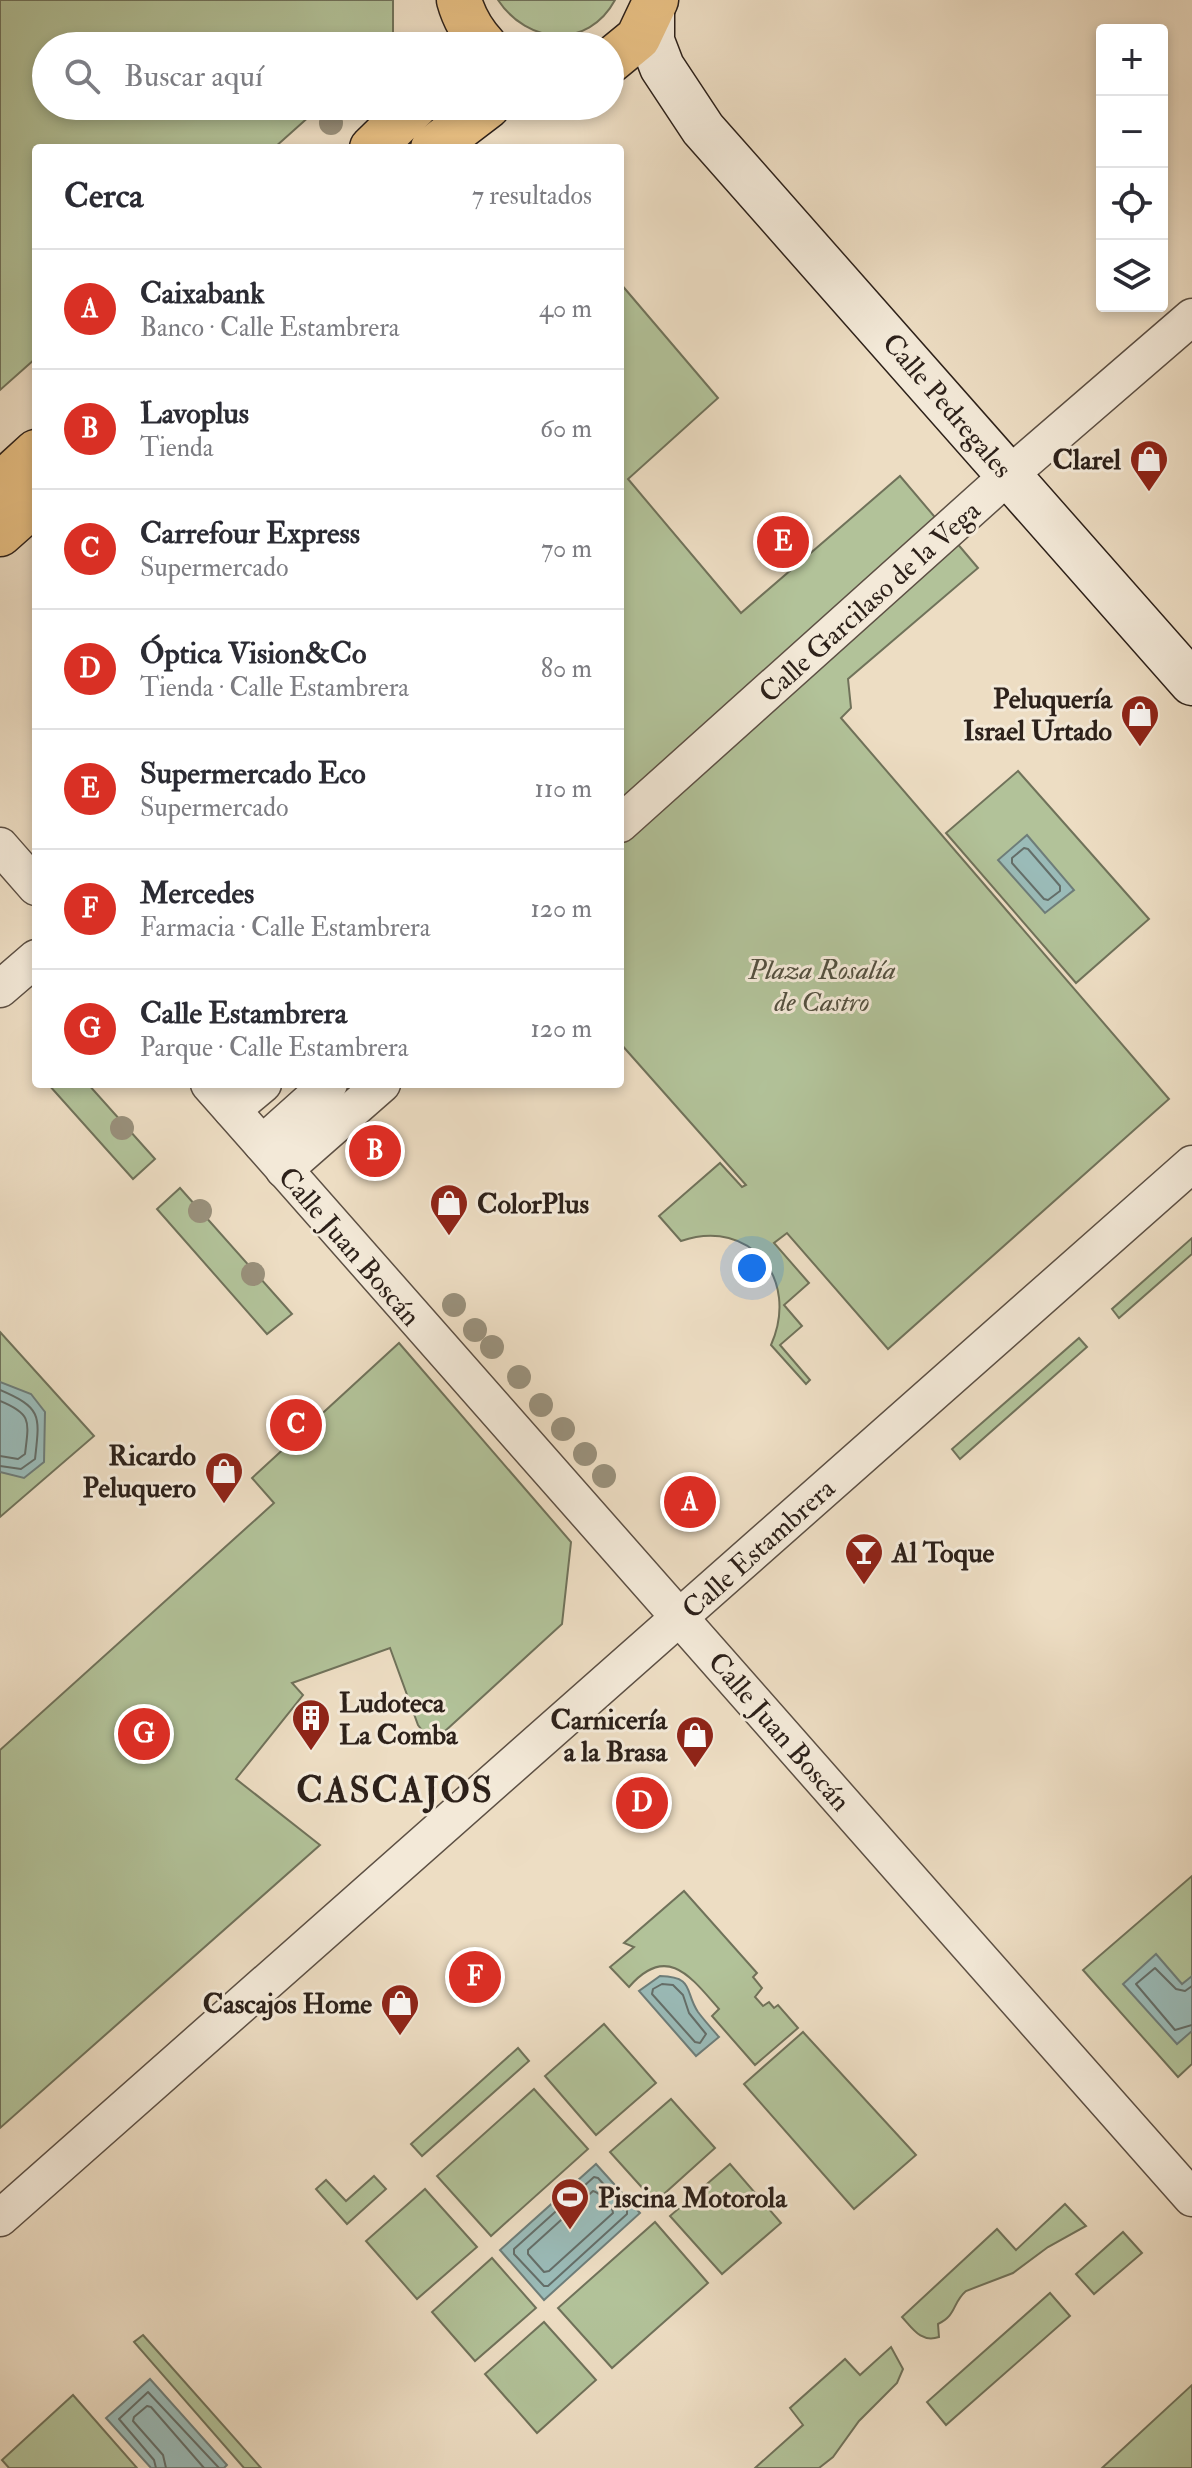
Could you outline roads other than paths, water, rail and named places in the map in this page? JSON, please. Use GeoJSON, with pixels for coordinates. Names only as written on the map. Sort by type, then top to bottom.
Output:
{"type":"FeatureCollection","features":[{"type":"Feature","properties":{"kind":"main road"},"geometry":{"type":"LineString","coordinates":[[624,50],[638,38],[654,7]]}},
{"type":"Feature","properties":{"kind":"main road","name":"Calle Pedregales"},"geometry":{"type":"LineString","coordinates":[[654,7],[652,41],[662,67],[703,129],[1192,683]]}},
{"type":"Feature","properties":{"kind":"main road","name":"Calle Pedregales"},"geometry":{"type":"LineString","coordinates":[[624,78],[646,86],[703,129]]}},
{"type":"Feature","properties":{"kind":"main road"},"geometry":{"type":"LineString","coordinates":[[376,144],[401,120]]}},
{"type":"Feature","properties":{"kind":"main road"},"geometry":{"type":"LineString","coordinates":[[438,144],[470,120]]}},
{"type":"Feature","properties":{"kind":"main road"},"geometry":{"type":"LineString","coordinates":[[0,485],[32,456]]}},
{"type":"Feature","properties":{"kind":"main road"},"geometry":{"type":"LineString","coordinates":[[0,534],[32,506]]}},
{"type":"Feature","properties":{"kind":"street","name":"Calle Garcilaso de la Vega"},"geometry":{"type":"LineString","coordinates":[[624,820],[1009,475],[1192,317]]}},
{"type":"Feature","properties":{"kind":"street"},"geometry":{"type":"LineString","coordinates":[[0,846],[32,882]]}},
{"type":"Feature","properties":{"kind":"street"},"geometry":{"type":"LineString","coordinates":[[0,989],[32,961]]}},
{"type":"Feature","properties":{"kind":"street"},"geometry":{"type":"LineString","coordinates":[[220,1097],[250,1088]]}},
{"type":"Feature","properties":{"kind":"street"},"geometry":{"type":"LineString","coordinates":[[273,1157],[326,1088]]}},
{"type":"Feature","properties":{"kind":"street"},"geometry":{"type":"LineString","coordinates":[[273,1157],[376,1088]]}},
{"type":"Feature","properties":{"kind":"street","name":"Calle Juan Boscán"},"geometry":{"type":"LineString","coordinates":[[220,1097],[477,1392],[680,1617],[1192,2198]]}},
{"type":"Feature","properties":{"kind":"street","name":"Calle Estambrera"},"geometry":{"type":"LineString","coordinates":[[0,2218],[1192,1164]]}},
{"type":"Feature","properties":{"kind":"water"},"geometry":{"type":"Polygon","coordinates":[[[1027,835],[1074,890],[1045,913],[998,860],[1027,835]]]}},
{"type":"Feature","properties":{"kind":"water"},"geometry":{"type":"Polygon","coordinates":[[[0,1382],[31,1394],[45,1412],[44,1462],[24,1478],[0,1472],[0,1382]]]}},
{"type":"Feature","properties":{"kind":"water"},"geometry":{"type":"Polygon","coordinates":[[[1156,1954],[1182,1984],[1192,1976],[1192,2031],[1177,2044],[1123,1984],[1156,1954]]]}},
{"type":"Feature","properties":{"kind":"water"},"geometry":{"type":"Polygon","coordinates":[[[660,1976],[684,1982],[698,2012],[719,2037],[696,2056],[639,1991],[660,1976]]]}},
{"type":"Feature","properties":{"kind":"water","name":"Piscina Motorola"},"geometry":{"type":"Polygon","coordinates":[[[596,2164],[640,2213],[544,2300],[500,2250],[596,2164]]]}},
{"type":"Feature","properties":{"kind":"water"},"geometry":{"type":"Polygon","coordinates":[[[150,2379],[227,2465],[224,2468],[151,2468],[106,2418],[150,2379]]]}},
{"type":"Feature","properties":{"kind":"place","name":"Clarel"},"geometry":{"type":"Point","coordinates":[1149,493]}},
{"type":"Feature","properties":{"kind":"place","name":"Supermercado Eco"},"geometry":{"type":"Point","coordinates":[783,542]}},
{"type":"Feature","properties":{"kind":"place","name":"Peluquería Israel Urtado"},"geometry":{"type":"Point","coordinates":[1140,748]}},
{"type":"Feature","properties":{"kind":"place","name":"Lavoplus"},"geometry":{"type":"Point","coordinates":[375,1151]}},
{"type":"Feature","properties":{"kind":"place","name":"ColorPlus"},"geometry":{"type":"Point","coordinates":[449,1237]}},
{"type":"Feature","properties":{"kind":"place","name":"Carrefour Express"},"geometry":{"type":"Point","coordinates":[296,1425]}},
{"type":"Feature","properties":{"kind":"place","name":"Caixabank"},"geometry":{"type":"Point","coordinates":[690,1502]}},
{"type":"Feature","properties":{"kind":"place","name":"Ricardo Peluquero"},"geometry":{"type":"Point","coordinates":[224,1505]}},
{"type":"Feature","properties":{"kind":"place","name":"Al Toque"},"geometry":{"type":"Point","coordinates":[864,1586]}},
{"type":"Feature","properties":{"kind":"place","name":"Calle Estambrera"},"geometry":{"type":"Point","coordinates":[144,1734]}},
{"type":"Feature","properties":{"kind":"place","name":"Ludoteca La Comba"},"geometry":{"type":"Point","coordinates":[311,1752]}},
{"type":"Feature","properties":{"kind":"place","name":"Carnicería a la Brasa"},"geometry":{"type":"Point","coordinates":[695,1769]}},
{"type":"Feature","properties":{"kind":"place","name":"Óptica Vision&Co"},"geometry":{"type":"Point","coordinates":[642,1803]}},
{"type":"Feature","properties":{"kind":"place","name":"Mercedes"},"geometry":{"type":"Point","coordinates":[475,1977]}},
{"type":"Feature","properties":{"kind":"place","name":"Cascajos Home"},"geometry":{"type":"Point","coordinates":[400,2037]}},
{"type":"Feature","properties":{"kind":"place","name":"Piscina Motorola"},"geometry":{"type":"Point","coordinates":[570,2231]}},
{"type":"Feature","properties":{"kind":"district","name":"CASCAJOS"},"geometry":{"type":"Point","coordinates":[395,1789]}},
{"type":"Feature","properties":{"kind":"park label","name":"Plaza Rosalía de Castro"},"geometry":{"type":"Point","coordinates":[822,985]}}]}
